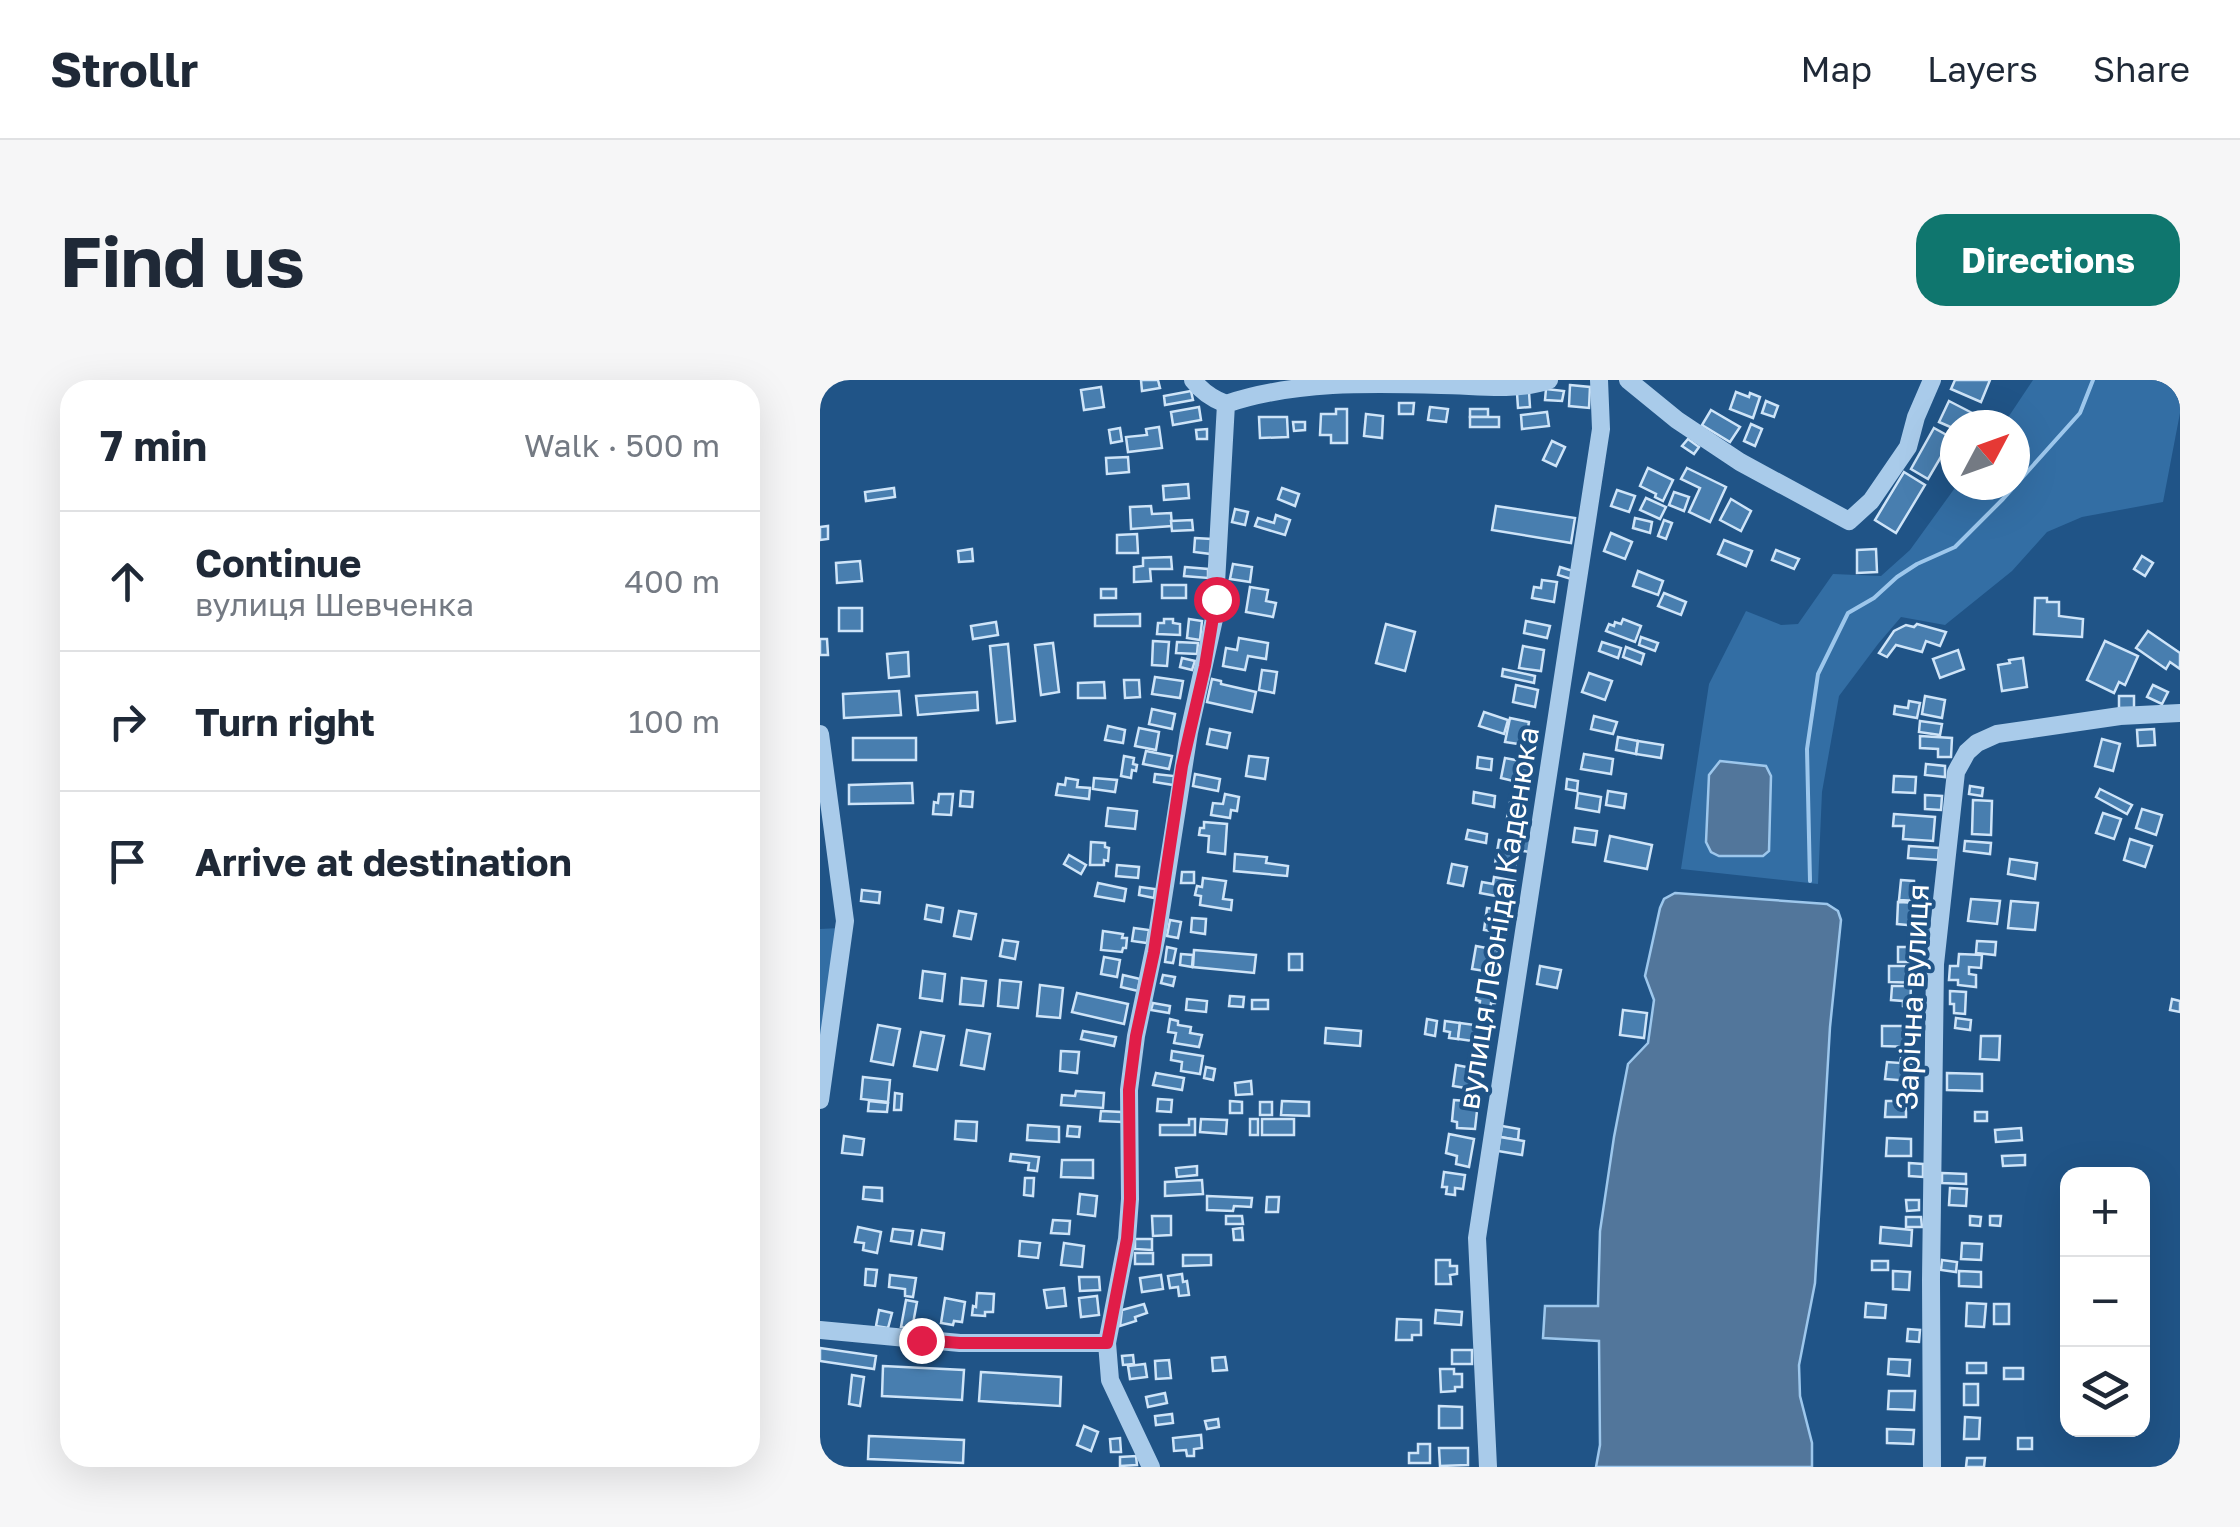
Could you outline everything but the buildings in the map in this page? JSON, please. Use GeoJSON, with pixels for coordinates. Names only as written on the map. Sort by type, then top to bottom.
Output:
{"type":"FeatureCollection","features":[{"type":"Feature","properties":{"kind":"street"},"geometry":{"type":"LineString","coordinates":[[1193,380],[1214,400],[1226,404],[1295,388],[1386,383],[1506,386],[1549,380]]}},
{"type":"Feature","properties":{"kind":"street","name":"вулиця Леоніда Каденюка"},"geometry":{"type":"LineString","coordinates":[[1488,1467],[1477,1238],[1601,429],[1599,380]]}},
{"type":"Feature","properties":{"kind":"street"},"geometry":{"type":"LineString","coordinates":[[1628,380],[1677,420],[1740,462],[1849,521],[1870,502],[1902,457],[1932,380]]}},
{"type":"Feature","properties":{"kind":"street"},"geometry":{"type":"LineString","coordinates":[[1151,1467],[1110,1380],[1107,1343],[1127,1239],[1129,1090],[1136,1036],[1158,930],[1189,732],[1214,619],[1226,404]]}},
{"type":"Feature","properties":{"kind":"street","name":"Зарічна вулиця"},"geometry":{"type":"LineString","coordinates":[[1932,1467],[1935,964],[1956,772],[1967,752],[1998,734],[2120,716],[2180,713]]}},
{"type":"Feature","properties":{"kind":"street"},"geometry":{"type":"LineString","coordinates":[[820,734],[845,921],[820,1100]]}},
{"type":"Feature","properties":{"kind":"street"},"geometry":{"type":"LineString","coordinates":[[820,1330],[960,1343],[1107,1343]]}},
{"type":"Feature","properties":{"kind":"shaded area"},"geometry":{"type":"Polygon","coordinates":[[[2033,380],[2180,380],[2180,413],[2163,502],[2082,517],[2047,532],[2012,571],[1945,625],[1901,617],[1839,696],[1822,792],[1818,884],[1681,869],[1709,684],[1746,611],[1781,625],[1798,624],[1833,574],[1881,576],[1910,550],[1946,500],[2030,500],[2030,410],[2013,410],[2033,380]]]}},
{"type":"Feature","properties":{"kind":"shaded area"},"geometry":{"type":"Polygon","coordinates":[[[1720,761],[1766,766],[1771,776],[1769,851],[1763,856],[1719,856],[1711,852],[1706,842],[1709,775],[1720,761]]]}},
{"type":"Feature","properties":{"kind":"shaded area"},"geometry":{"type":"Polygon","coordinates":[[[1675,893],[1827,904],[1838,911],[1841,920],[1830,1027],[1815,1283],[1799,1365],[1800,1396],[1812,1443],[1812,1467],[1596,1467],[1600,1445],[1599,1341],[1543,1338],[1545,1306],[1598,1306],[1600,1231],[1614,1137],[1628,1064],[1648,1043],[1654,1000],[1645,976],[1660,908],[1664,899],[1675,893]]]}},
{"type":"Feature","properties":{"kind":"shaded area"},"geometry":{"type":"Polygon","coordinates":[[[840,928],[820,1070],[820,929],[840,928]]]}},
{"type":"Feature","properties":{"kind":"waterway"},"geometry":{"type":"LineString","coordinates":[[1810,881],[1807,749],[1818,674],[1848,613],[1917,564],[1955,547],[2080,413],[2093,380]]}},
{"type":"Feature","properties":{"kind":"route"},"geometry":{"type":"LineString","coordinates":[[921,1340],[1107,1343],[1127,1239],[1129,1090],[1136,1036],[1154,952],[1182,766],[1216,599]]}}]}
